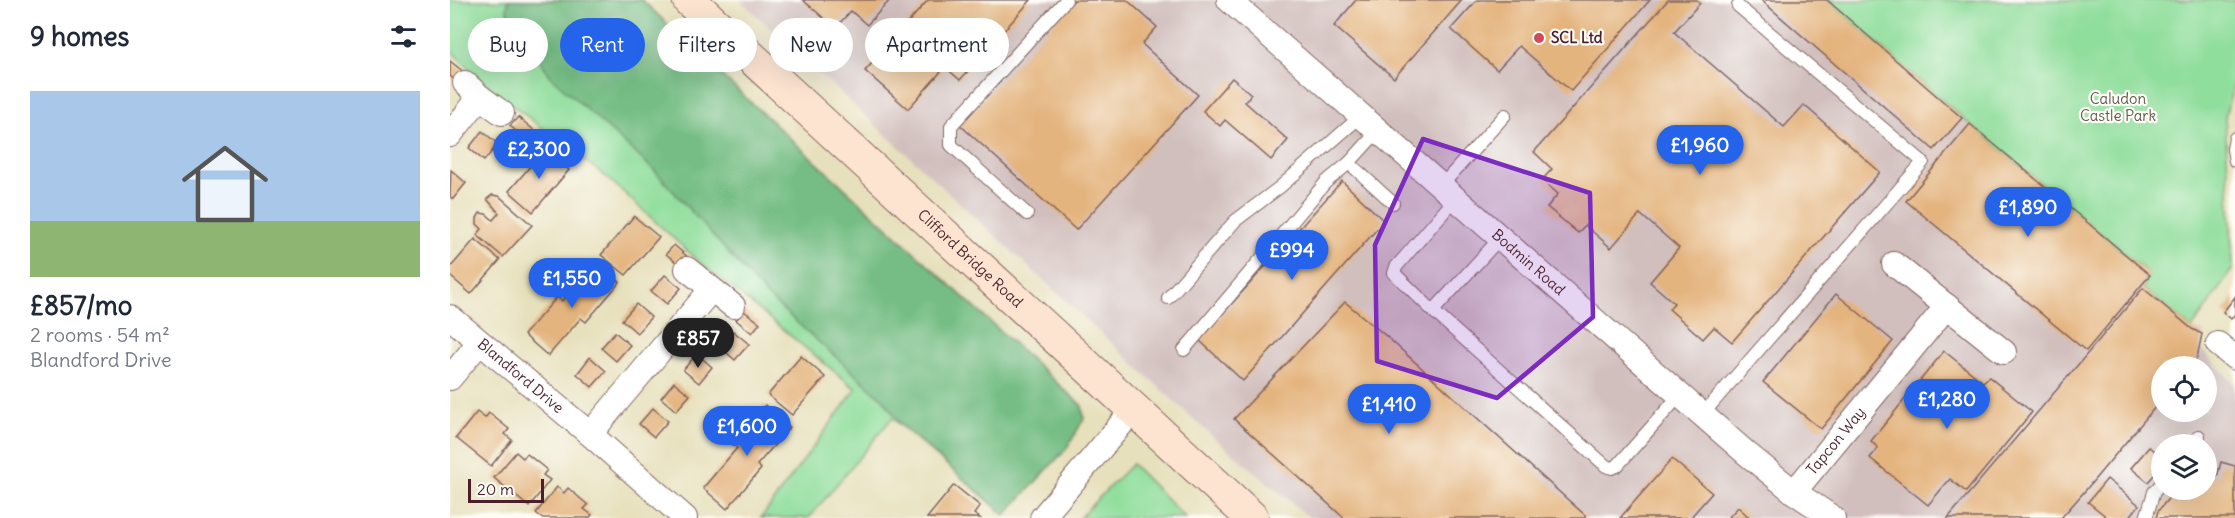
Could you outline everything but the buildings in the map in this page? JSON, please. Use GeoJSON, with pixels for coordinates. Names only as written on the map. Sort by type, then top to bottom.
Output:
{"type":"FeatureCollection","features":[{"type":"Feature","properties":{"kind":"main road","name":"Clifford Bridge Road"},"geometry":{"type":"LineString","coordinates":[[689,0],[1252,518]]}},
{"type":"Feature","properties":{"kind":"street","name":"Bodmin Road"},"geometry":{"type":"LineString","coordinates":[[1235,2],[1448,193],[1702,415],[1821,515]]}},
{"type":"Feature","properties":{"kind":"street"},"geometry":{"type":"LineString","coordinates":[[450,135],[473,90],[502,113]]}},
{"type":"Feature","properties":{"kind":"street"},"geometry":{"type":"LineString","coordinates":[[1894,264],[2004,352]]}},
{"type":"Feature","properties":{"kind":"street"},"geometry":{"type":"LineString","coordinates":[[687,269],[732,306]]}},
{"type":"Feature","properties":{"kind":"street"},"geometry":{"type":"LineString","coordinates":[[590,434],[711,290]]}},
{"type":"Feature","properties":{"kind":"street","name":"Tapcon Way"},"geometry":{"type":"LineString","coordinates":[[1794,492],[1947,306]]}},
{"type":"Feature","properties":{"kind":"street","name":"Blandford Drive"},"geometry":{"type":"LineString","coordinates":[[450,317],[590,434],[685,518]]}},
{"type":"Feature","properties":{"kind":"street"},"geometry":{"type":"LineString","coordinates":[[450,378],[479,343]]}},
{"type":"Feature","properties":{"kind":"street"},"geometry":{"type":"LineString","coordinates":[[1042,518],[1134,409]]}},
{"type":"Feature","properties":{"kind":"lane"},"geometry":{"type":"LineString","coordinates":[[1028,214],[951,146],[951,126],[1066,0]]}},
{"type":"Feature","properties":{"kind":"lane"},"geometry":{"type":"LineString","coordinates":[[1702,415],[1923,162],[1738,6]]}},
{"type":"Feature","properties":{"kind":"lane"},"geometry":{"type":"LineString","coordinates":[[1505,115],[1396,267],[1394,273],[1433,311],[1606,466],[1612,468],[1617,466],[1680,395]]}},
{"type":"Feature","properties":{"kind":"lane"},"geometry":{"type":"LineString","coordinates":[[1184,350],[1326,182],[1349,163],[1370,123]]}},
{"type":"Feature","properties":{"kind":"lane"},"geometry":{"type":"LineString","coordinates":[[1168,297],[1234,220],[1370,123]]}},
{"type":"Feature","properties":{"kind":"lane"},"geometry":{"type":"LineString","coordinates":[[2235,138],[2233,149],[2235,161]]}},
{"type":"Feature","properties":{"kind":"lane"},"geometry":{"type":"LineString","coordinates":[[1349,163],[1393,203]]}},
{"type":"Feature","properties":{"kind":"lane"},"geometry":{"type":"LineString","coordinates":[[1433,311],[1500,238]]}},
{"type":"Feature","properties":{"kind":"lane"},"geometry":{"type":"LineString","coordinates":[[2146,518],[2152,500]]}},
{"type":"Feature","properties":{"kind":"highlighted area"},"geometry":{"type":"Polygon","coordinates":[[[1423,139],[1590,193],[1593,317],[1497,398],[1377,361],[1375,245],[1423,139]]]}},
{"type":"Feature","properties":{"kind":"shaded area"},"geometry":{"type":"Polygon","coordinates":[[[740,0],[1827,0],[2150,275],[2192,329],[2203,332],[2201,349],[2208,356],[2151,356],[2151,422],[2217,422],[2217,366],[2235,385],[2235,518],[1310,518],[1212,436],[818,72],[853,72],[853,18],[769,18],[769,27],[740,0]]]}},
{"type":"Feature","properties":{"kind":"green space"},"geometry":{"type":"Polygon","coordinates":[[[450,0],[642,0],[661,18],[657,18],[657,72],[718,72],[1082,406],[1084,418],[1067,448],[1005,515],[892,418],[809,518],[761,518],[856,389],[695,258],[609,179],[490,88],[473,72],[548,72],[548,18],[468,18],[468,67],[450,50],[450,0]]]}},
{"type":"Feature","properties":{"kind":"green space"},"geometry":{"type":"Polygon","coordinates":[[[508,0],[642,0],[661,18],[657,18],[657,72],[718,72],[1082,406],[1084,418],[1067,448],[1005,515],[901,425],[884,400],[766,295],[656,172],[552,78],[548,72],[548,18],[512,18],[507,11],[508,0]]]}},
{"type":"Feature","properties":{"kind":"green space","name":"Caludon Castle Park"},"geometry":{"type":"Polygon","coordinates":[[[1827,0],[2235,0],[2235,81],[2225,116],[2233,268],[2192,329],[2143,288],[2149,274],[1827,0]]]}},
{"type":"Feature","properties":{"kind":"green space"},"geometry":{"type":"Polygon","coordinates":[[[1132,464],[1185,518],[1079,518],[1132,464]]]}},
{"type":"Feature","properties":{"kind":"place","name":"SCL Ltd"},"geometry":{"type":"Point","coordinates":[1539,38]}}]}
